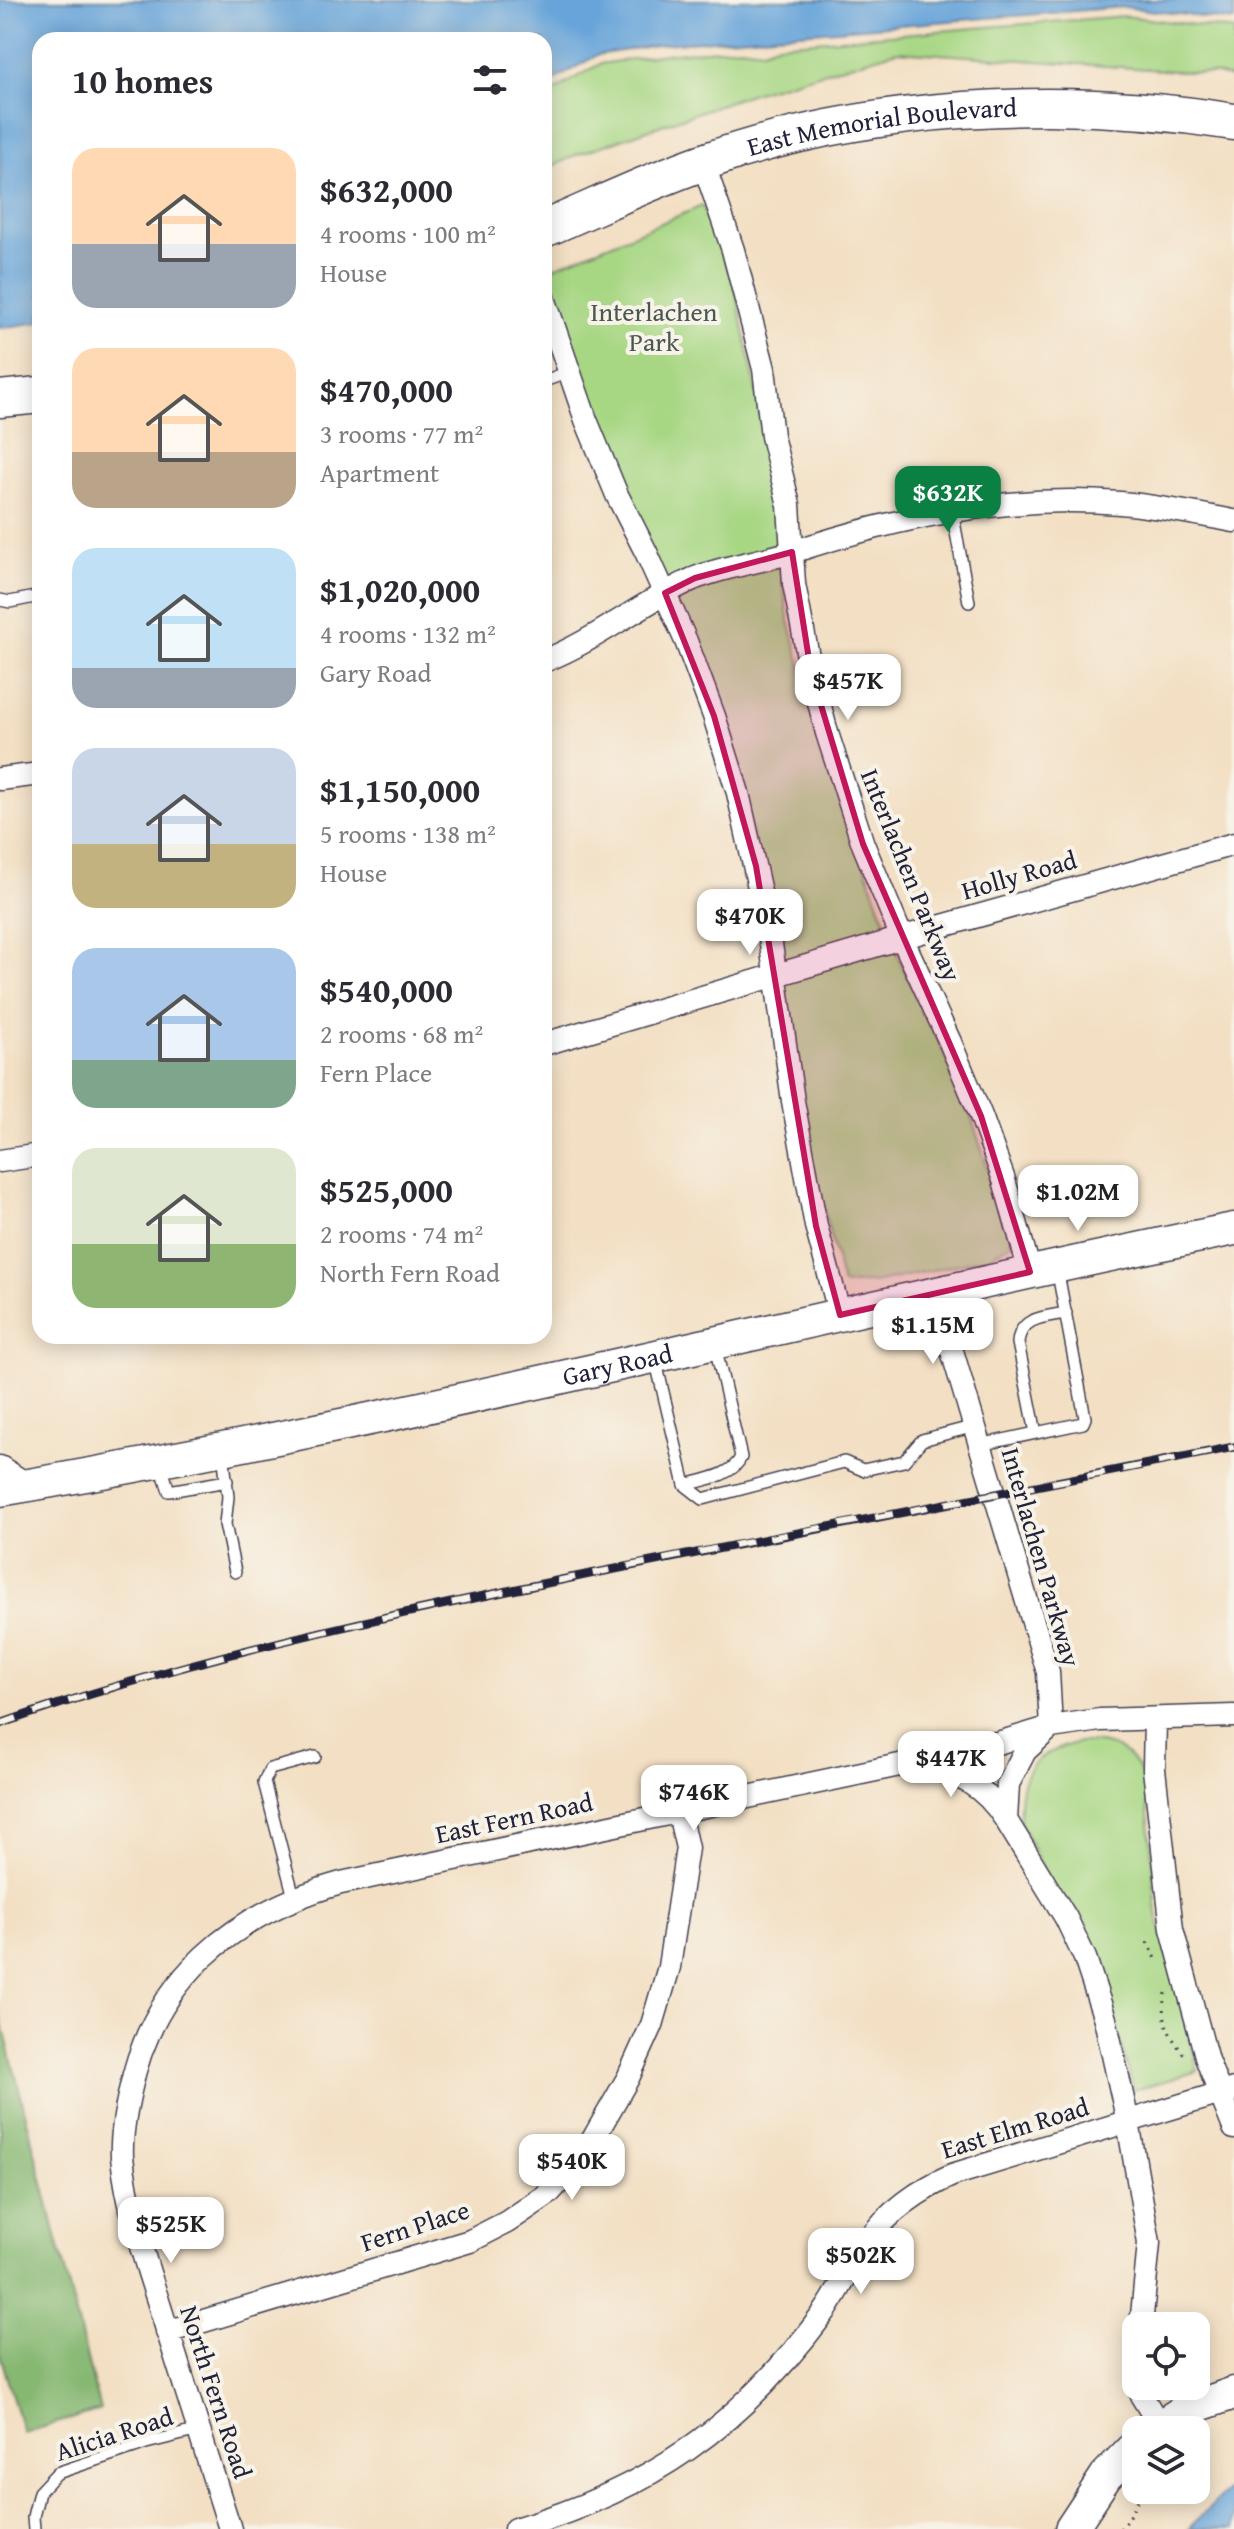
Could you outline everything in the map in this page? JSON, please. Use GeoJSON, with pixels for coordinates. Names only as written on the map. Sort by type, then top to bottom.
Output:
{"type":"FeatureCollection","features":[{"type":"Feature","properties":{"kind":"main road","name":"East Memorial Boulevard"},"geometry":{"type":"LineString","coordinates":[[552,226],[703,162],[770,143],[881,119],[1007,107],[1129,109],[1234,122]]}},
{"type":"Feature","properties":{"kind":"main road"},"geometry":{"type":"LineString","coordinates":[[0,399],[32,396]]}},
{"type":"Feature","properties":{"kind":"main road","name":"Gary Road"},"geometry":{"type":"LineString","coordinates":[[14,1488],[160,1462],[225,1465],[480,1397],[1043,1269],[1234,1229]]}},
{"type":"Feature","properties":{"kind":"main road"},"geometry":{"type":"LineString","coordinates":[[1176,2416],[1234,2393]]}},
{"type":"Feature","properties":{"kind":"main road"},"geometry":{"type":"LineString","coordinates":[[1071,2529],[1106,2476],[1122,2461]]}},
{"type":"Feature","properties":{"kind":"street","name":"Interlachen Parkway"},"geometry":{"type":"LineString","coordinates":[[703,162],[733,250],[764,369],[772,436],[789,505],[794,584],[827,733],[863,844],[950,1042],[1043,1269]]}},
{"type":"Feature","properties":{"kind":"street"},"geometry":{"type":"LineString","coordinates":[[552,322],[617,495],[665,593],[714,716],[738,793],[777,976],[793,1101],[816,1226],[840,1315]]}},
{"type":"Feature","properties":{"kind":"street"},"geometry":{"type":"LineString","coordinates":[[552,657],[695,578],[792,552],[828,538],[952,510],[1015,504],[1120,503],[1234,521]]}},
{"type":"Feature","properties":{"kind":"street"},"geometry":{"type":"LineString","coordinates":[[0,779],[32,775]]}},
{"type":"Feature","properties":{"kind":"street","name":"Holly Road"},"geometry":{"type":"LineString","coordinates":[[552,1042],[1234,844]]}},
{"type":"Feature","properties":{"kind":"street"},"geometry":{"type":"LineString","coordinates":[[0,1161],[32,1156]]}},
{"type":"Feature","properties":{"kind":"street","name":"Interlachen Parkway"},"geometry":{"type":"LineString","coordinates":[[935,1294],[1048,1672],[1051,1727]]}},
{"type":"Feature","properties":{"kind":"street"},"geometry":{"type":"LineString","coordinates":[[0,1467],[14,1488]]}},
{"type":"Feature","properties":{"kind":"street","name":"East Fern Road"},"geometry":{"type":"LineString","coordinates":[[170,1996],[229,1933],[294,1897],[341,1883],[909,1763],[1051,1727],[1100,1720],[1234,1716]]}},
{"type":"Feature","properties":{"kind":"street"},"geometry":{"type":"LineString","coordinates":[[1155,1719],[1154,1769],[1172,1929],[1207,2060],[1228,2091],[1234,2128]]}},
{"type":"Feature","properties":{"kind":"street"},"geometry":{"type":"LineString","coordinates":[[1006,1820],[1008,1784],[1025,1751],[1051,1727]]}},
{"type":"Feature","properties":{"kind":"street"},"geometry":{"type":"LineString","coordinates":[[909,1763],[950,1771],[986,1793],[1066,1918],[1085,1958],[1105,2019],[1128,2122],[1149,2243],[1142,2312]]}},
{"type":"Feature","properties":{"kind":"street","name":"Fern Place"},"geometry":{"type":"LineString","coordinates":[[167,2332],[470,2241],[507,2222],[548,2194],[584,2155],[628,2078],[652,2025],[669,1967],[687,1848],[679,1813]]}},
{"type":"Feature","properties":{"kind":"street","name":"North Fern Road"},"geometry":{"type":"LineString","coordinates":[[170,1996],[148,2030],[134,2071],[125,2115],[122,2156],[129,2201],[230,2529]]}},
{"type":"Feature","properties":{"kind":"street","name":"East Elm Road"},"geometry":{"type":"LineString","coordinates":[[515,2529],[561,2515],[649,2476],[703,2440],[749,2402],[792,2355],[825,2311],[869,2239],[898,2209],[929,2185],[952,2175],[1228,2091]]}},
{"type":"Feature","properties":{"kind":"lane"},"geometry":{"type":"LineString","coordinates":[[552,378],[569,372]]}},
{"type":"Feature","properties":{"kind":"lane"},"geometry":{"type":"LineString","coordinates":[[952,510],[969,602]]}},
{"type":"Feature","properties":{"kind":"lane"},"geometry":{"type":"LineString","coordinates":[[0,600],[10,602],[32,598]]}},
{"type":"Feature","properties":{"kind":"lane"},"geometry":{"type":"LineString","coordinates":[[655,1357],[685,1485],[703,1499],[844,1462],[863,1470],[904,1461],[922,1440],[1036,1433],[1083,1423],[1085,1418],[1066,1313],[1043,1269]]}},
{"type":"Feature","properties":{"kind":"lane"},"geometry":{"type":"LineString","coordinates":[[1036,1433],[1019,1336],[1029,1321],[1066,1313]]}},
{"type":"Feature","properties":{"kind":"lane"},"geometry":{"type":"LineString","coordinates":[[685,1485],[728,1471],[738,1464],[741,1457],[715,1343]]}},
{"type":"Feature","properties":{"kind":"lane"},"geometry":{"type":"LineString","coordinates":[[225,1465],[228,1497],[224,1515],[235,1572]]}},
{"type":"Feature","properties":{"kind":"lane"},"geometry":{"type":"LineString","coordinates":[[294,1897],[264,1782],[270,1769],[315,1757]]}},
{"type":"Feature","properties":{"kind":"lane","name":"Alicia Road"},"geometry":{"type":"LineString","coordinates":[[34,2529],[33,2517],[39,2492],[57,2473],[146,2443],[199,2430]]}},
{"type":"Feature","properties":{"kind":"path"},"geometry":{"type":"LineString","coordinates":[[1147,1942],[1160,1967]]}},
{"type":"Feature","properties":{"kind":"path"},"geometry":{"type":"LineString","coordinates":[[1166,1993],[1163,2015],[1167,2030],[1185,2058]]}},
{"type":"Feature","properties":{"kind":"path"},"geometry":{"type":"LineString","coordinates":[[1120,2529],[1136,2504]]}},
{"type":"Feature","properties":{"kind":"highlighted area"},"geometry":{"type":"Polygon","coordinates":[[[792,552],[811,672],[863,844],[981,1116],[1030,1272],[840,1315],[816,1226],[756,866],[714,716],[665,593],[695,578],[792,552]]]}},
{"type":"Feature","properties":{"kind":"green space"},"geometry":{"type":"Polygon","coordinates":[[[1125,16],[1234,30],[1234,79],[1217,74],[897,51],[753,93],[552,166],[552,92],[600,64],[740,47],[763,50],[778,44],[1125,16]]]}},
{"type":"Feature","properties":{"kind":"green space","name":"Interlachen Park"},"geometry":{"type":"Polygon","coordinates":[[[702,206],[735,286],[756,390],[788,617],[825,757],[900,961],[963,1092],[1012,1243],[986,1258],[879,1282],[843,1285],[809,1153],[745,799],[573,364],[552,288],[552,268],[702,206]]]}},
{"type":"Feature","properties":{"kind":"green space"},"geometry":{"type":"Polygon","coordinates":[[[1079,1742],[1101,1743],[1118,1749],[1133,1760],[1145,1779],[1157,1914],[1198,2071],[1134,2090],[1109,2003],[1020,1822],[1021,1790],[1030,1768],[1049,1753],[1079,1742]]]}},
{"type":"Feature","properties":{"kind":"green space"},"geometry":{"type":"Polygon","coordinates":[[[0,2013],[100,2410],[23,2433],[0,2354],[0,2013]]]}},
{"type":"Feature","properties":{"kind":"water"},"geometry":{"type":"Polygon","coordinates":[[[0,0],[1234,0],[1234,21],[1124,7],[663,44],[597,55],[552,81],[552,32],[32,32],[32,323],[0,328],[0,0]]]}},
{"type":"Feature","properties":{"kind":"water"},"geometry":{"type":"Polygon","coordinates":[[[1234,2484],[1234,2529],[1189,2529],[1191,2526],[1234,2484]]]}},
{"type":"Feature","properties":{"kind":"railway"},"geometry":{"type":"LineString","coordinates":[[0,1724],[140,1679],[352,1625],[649,1562],[1234,1447]]}}]}
